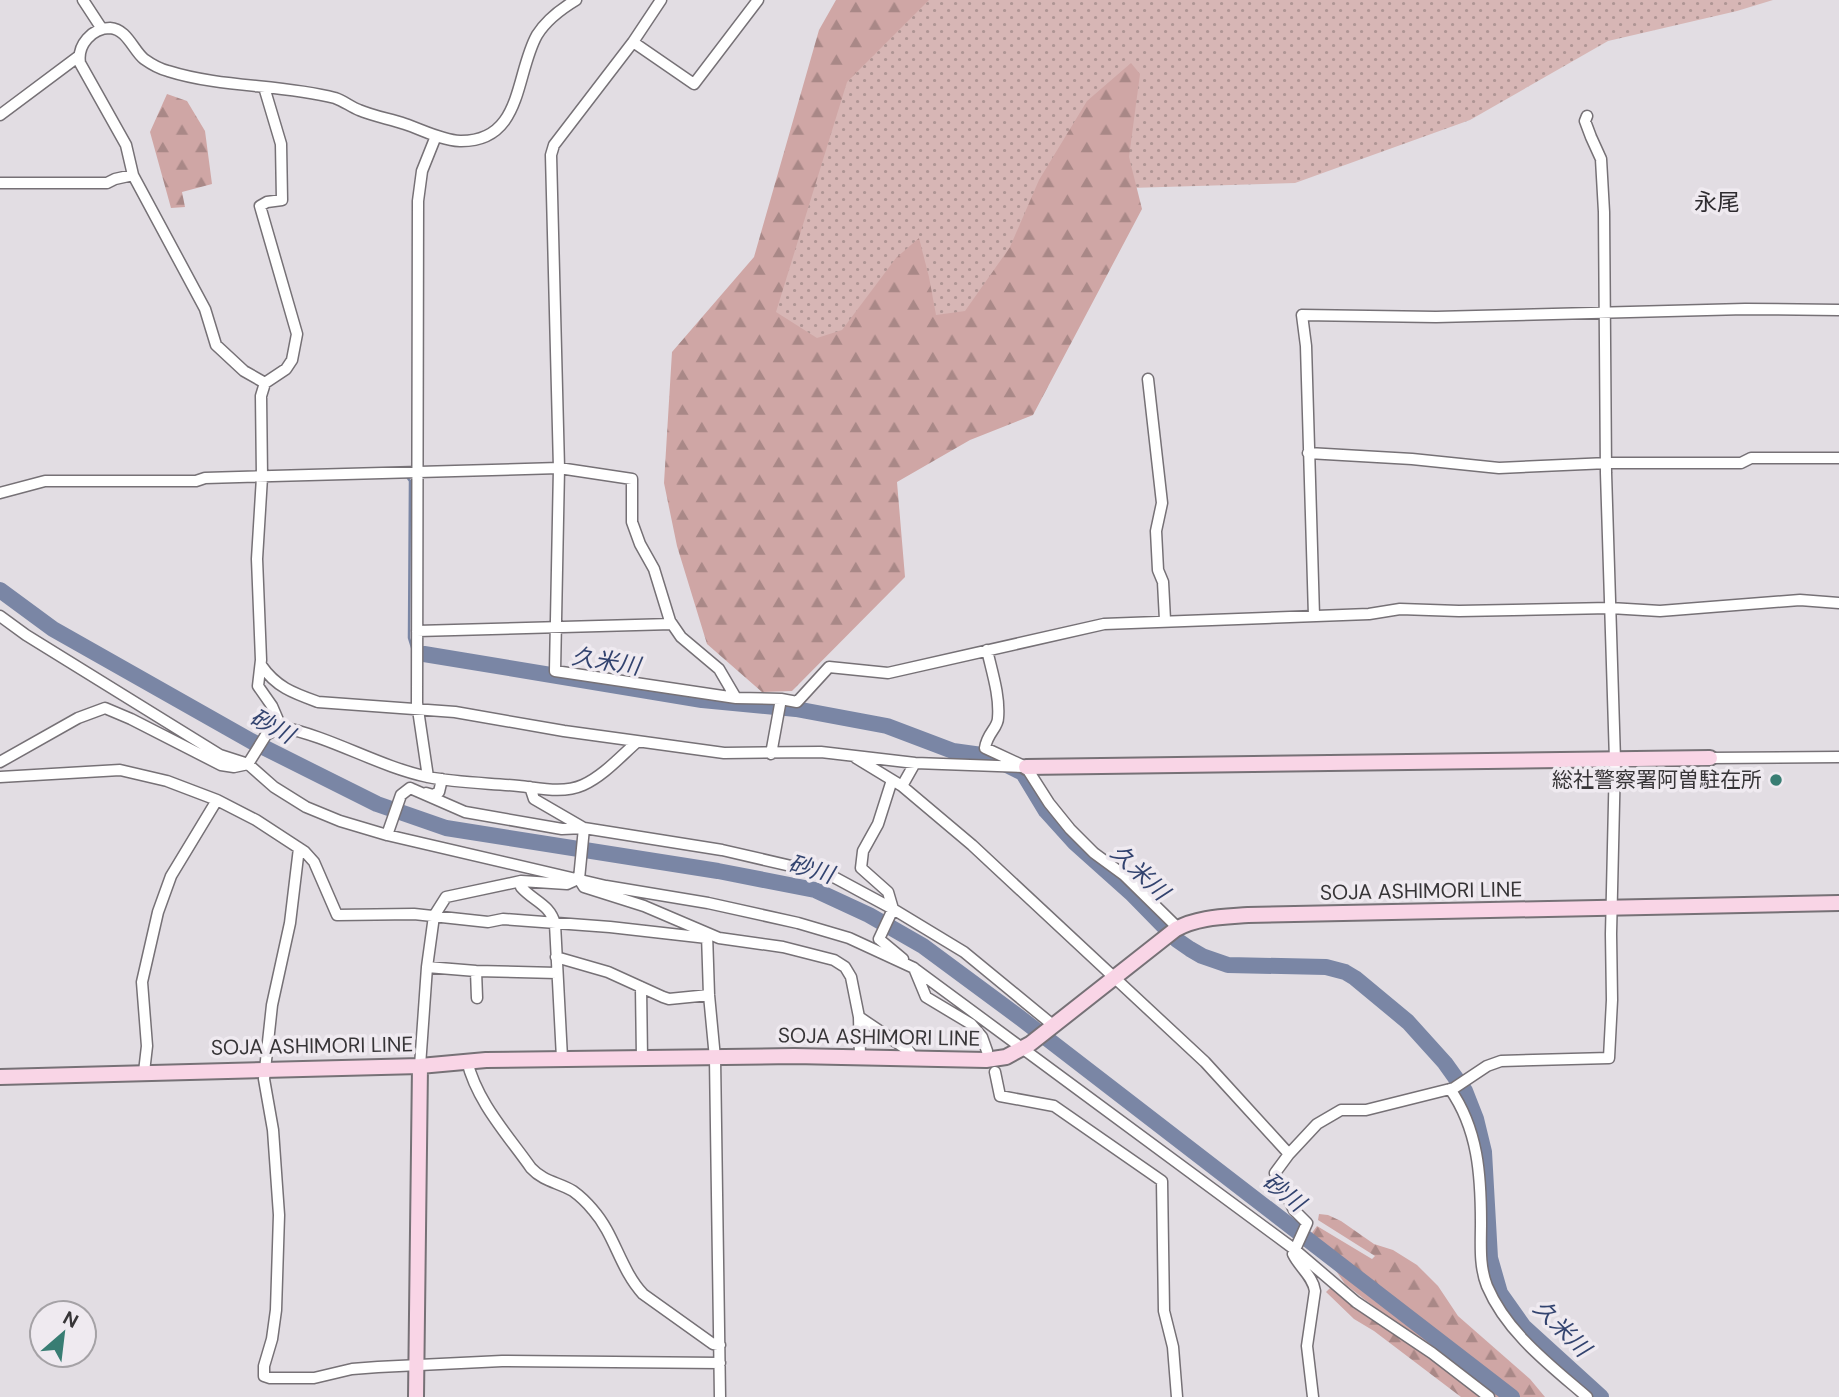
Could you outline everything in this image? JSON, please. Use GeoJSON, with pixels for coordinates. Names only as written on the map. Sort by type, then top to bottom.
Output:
{"type":"FeatureCollection","features":[{"type":"Feature","properties":{"kind":"main road"},"geometry":{"type":"LineString","coordinates":[[1021,767],[1710,758]]}},
{"type":"Feature","properties":{"kind":"main road","name":"SOJA ASHIMORI LINE"},"geometry":{"type":"LineString","coordinates":[[0,1077],[420,1066],[467,1061],[562,1058],[860,1056],[986,1060],[1006,1057],[1027,1046],[1173,931],[1208,918],[1839,903]]}},
{"type":"Feature","properties":{"kind":"main road"},"geometry":{"type":"LineString","coordinates":[[416,1397],[420,1066]]}},
{"type":"Feature","properties":{"kind":"street"},"geometry":{"type":"LineString","coordinates":[[83,0],[102,29]]}},
{"type":"Feature","properties":{"kind":"street"},"geometry":{"type":"LineString","coordinates":[[0,116],[79,56],[89,35],[102,29],[114,28],[121,32],[142,57],[166,71],[340,99],[361,111],[436,136],[458,141],[476,140],[499,128],[516,99],[537,36],[549,19],[576,0]]}},
{"type":"Feature","properties":{"kind":"street"},"geometry":{"type":"LineString","coordinates":[[662,0],[554,145],[551,155],[559,468],[555,671],[780,704],[797,702],[829,667],[888,673],[1104,624],[1369,614],[1400,609],[1472,611],[1610,608],[1660,611],[1800,600],[1839,603]]}},
{"type":"Feature","properties":{"kind":"street"},"geometry":{"type":"LineString","coordinates":[[633,42],[694,84],[758,0]]}},
{"type":"Feature","properties":{"kind":"street"},"geometry":{"type":"LineString","coordinates":[[79,56],[80,63],[126,145],[133,175],[205,309],[216,345],[244,371],[265,383]]}},
{"type":"Feature","properties":{"kind":"street"},"geometry":{"type":"LineString","coordinates":[[264,87],[281,144],[282,200],[260,206],[298,334],[292,360],[286,369],[265,383],[261,396],[262,480],[257,559],[261,665],[258,686],[272,706],[281,727]]}},
{"type":"Feature","properties":{"kind":"street"},"geometry":{"type":"LineString","coordinates":[[1313,1397],[1307,1346],[1315,1290],[1314,1283],[1293,1254],[1307,1226],[1306,1219],[1294,1210],[1275,1173],[1289,1154],[1317,1124],[1340,1110],[1366,1110],[1452,1089],[1487,1066],[1501,1061],[1609,1058],[1615,760],[1605,313],[1601,159],[1591,137],[1587,116]]}},
{"type":"Feature","properties":{"kind":"street"},"geometry":{"type":"LineString","coordinates":[[428,777],[418,708],[417,652],[418,201],[422,171],[436,136]]}},
{"type":"Feature","properties":{"kind":"street"},"geometry":{"type":"LineString","coordinates":[[0,183],[107,183],[133,175]]}},
{"type":"Feature","properties":{"kind":"street"},"geometry":{"type":"LineString","coordinates":[[1314,616],[1303,314],[1436,317],[1745,309],[1839,310]]}},
{"type":"Feature","properties":{"kind":"street"},"geometry":{"type":"LineString","coordinates":[[1148,379],[1162,503],[1156,531],[1165,620]]}},
{"type":"Feature","properties":{"kind":"street"},"geometry":{"type":"LineString","coordinates":[[1308,453],[1412,459],[1499,468],[1608,463],[1741,463],[1751,458],[1839,458]]}},
{"type":"Feature","properties":{"kind":"street"},"geometry":{"type":"LineString","coordinates":[[0,493],[45,481],[195,481],[205,478],[262,480],[559,468],[632,479],[632,522],[654,569],[672,624],[681,637],[719,669],[736,698]]}},
{"type":"Feature","properties":{"kind":"street"},"geometry":{"type":"LineString","coordinates":[[0,616],[26,635],[220,755],[250,761],[274,787],[306,807],[387,835],[579,879],[773,918],[858,942],[914,968],[926,997],[971,1024],[982,1037],[987,1051]]}},
{"type":"Feature","properties":{"kind":"street"},"geometry":{"type":"LineString","coordinates":[[417,631],[672,624]]}},
{"type":"Feature","properties":{"kind":"street"},"geometry":{"type":"LineString","coordinates":[[988,650],[998,718],[997,724],[986,739],[985,748],[1021,767],[1070,829],[1094,853],[1124,875],[1173,931]]}},
{"type":"Feature","properties":{"kind":"street"},"geometry":{"type":"LineString","coordinates":[[261,665],[271,680],[298,695],[318,702],[456,712],[637,742],[724,753],[821,752],[915,763],[1021,767]]}},
{"type":"Feature","properties":{"kind":"street"},"geometry":{"type":"LineString","coordinates":[[771,754],[780,704]]}},
{"type":"Feature","properties":{"kind":"street"},"geometry":{"type":"LineString","coordinates":[[0,762],[78,718],[104,708],[221,765],[234,767],[250,761],[266,735],[281,727],[304,732],[376,761],[428,777],[559,790],[580,786],[600,774],[637,742]]}},
{"type":"Feature","properties":{"kind":"street"},"geometry":{"type":"LineString","coordinates":[[851,755],[902,786],[971,845],[1205,1062],[1289,1154]]}},
{"type":"Feature","properties":{"kind":"street"},"geometry":{"type":"LineString","coordinates":[[1710,758],[1839,757]]}},
{"type":"Feature","properties":{"kind":"street"},"geometry":{"type":"LineString","coordinates":[[902,786],[915,763]]}},
{"type":"Feature","properties":{"kind":"street"},"geometry":{"type":"LineString","coordinates":[[0,777],[120,770],[167,781],[217,800],[256,820],[299,848],[314,862],[337,915],[414,914],[477,922],[503,919],[610,927],[707,936],[783,947],[834,960],[845,967],[850,977],[859,1017],[860,1056]]}},
{"type":"Feature","properties":{"kind":"street"},"geometry":{"type":"LineString","coordinates":[[410,788],[433,795],[439,792],[442,779]]}},
{"type":"Feature","properties":{"kind":"street"},"geometry":{"type":"LineString","coordinates":[[879,939],[893,909],[888,892],[861,868],[863,851],[878,824],[892,780]]}},
{"type":"Feature","properties":{"kind":"street"},"geometry":{"type":"LineString","coordinates":[[530,787],[534,799],[584,828]]}},
{"type":"Feature","properties":{"kind":"street"},"geometry":{"type":"LineString","coordinates":[[387,835],[401,795],[410,788]]}},
{"type":"Feature","properties":{"kind":"street"},"geometry":{"type":"LineString","coordinates":[[410,788],[465,812],[562,829],[584,828],[722,850],[830,875],[964,952],[1052,1027]]}},
{"type":"Feature","properties":{"kind":"street"},"geometry":{"type":"LineString","coordinates":[[144,1072],[147,1046],[142,982],[158,912],[171,876],[217,800]]}},
{"type":"Feature","properties":{"kind":"street"},"geometry":{"type":"LineString","coordinates":[[584,828],[579,879],[584,887],[644,906],[707,936]]}},
{"type":"Feature","properties":{"kind":"street"},"geometry":{"type":"LineString","coordinates":[[299,848],[290,923],[272,1005],[264,1079],[273,1130],[279,1215],[276,1310],[264,1376],[314,1378],[352,1369],[502,1361],[720,1363]]}},
{"type":"Feature","properties":{"kind":"street"},"geometry":{"type":"LineString","coordinates":[[420,1066],[427,967],[434,916],[446,897],[521,881],[567,884],[579,879]]}},
{"type":"Feature","properties":{"kind":"street"},"geometry":{"type":"LineString","coordinates":[[521,881],[521,887],[545,905],[555,924],[562,1058]]}},
{"type":"Feature","properties":{"kind":"street"},"geometry":{"type":"LineString","coordinates":[[707,936],[715,1058],[720,1397]]}},
{"type":"Feature","properties":{"kind":"street"},"geometry":{"type":"LineString","coordinates":[[858,942],[879,939],[914,968],[1027,1046],[1149,1144],[1296,1245],[1356,1302],[1433,1353],[1489,1397]]}},
{"type":"Feature","properties":{"kind":"street"},"geometry":{"type":"LineString","coordinates":[[556,957],[608,972],[669,999],[709,995]]}},
{"type":"Feature","properties":{"kind":"street"},"geometry":{"type":"LineString","coordinates":[[427,967],[557,973]]}},
{"type":"Feature","properties":{"kind":"street"},"geometry":{"type":"LineString","coordinates":[[476,971],[477,998]]}},
{"type":"Feature","properties":{"kind":"street"},"geometry":{"type":"LineString","coordinates":[[641,986],[642,1058]]}},
{"type":"Feature","properties":{"kind":"street"},"geometry":{"type":"LineString","coordinates":[[859,1017],[908,1049],[913,1057]]}},
{"type":"Feature","properties":{"kind":"street"},"geometry":{"type":"LineString","coordinates":[[467,1061],[480,1095],[531,1168],[539,1177],[574,1192],[593,1210],[603,1223],[635,1285],[643,1294],[713,1344],[720,1345]]}},
{"type":"Feature","properties":{"kind":"street"},"geometry":{"type":"LineString","coordinates":[[995,1072],[1000,1096],[1054,1105],[1161,1181],[1164,1311],[1173,1348],[1177,1397]]}},
{"type":"Feature","properties":{"kind":"street"},"geometry":{"type":"LineString","coordinates":[[1452,1089],[1467,1118],[1477,1157],[1481,1198],[1481,1256],[1487,1285],[1503,1314],[1519,1334],[1587,1397]]}},
{"type":"Feature","properties":{"kind":"shaded area"},"geometry":{"type":"Polygon","coordinates":[[[869,0],[1773,0],[1608,41],[1470,120],[1295,183],[1063,190],[942,368],[756,328],[869,0]]]}},
{"type":"Feature","properties":{"kind":"green space"},"geometry":{"type":"Polygon","coordinates":[[[836,0],[929,0],[847,82],[776,312],[817,338],[842,330],[896,258],[919,238],[936,315],[965,311],[1010,247],[1039,180],[1087,101],[1131,63],[1140,74],[1129,157],[1142,209],[1033,415],[970,440],[897,482],[905,577],[792,691],[762,692],[707,644],[677,546],[664,483],[672,352],[754,257],[819,30],[836,0]]]}},
{"type":"Feature","properties":{"kind":"green space"},"geometry":{"type":"Polygon","coordinates":[[[167,94],[187,101],[205,131],[212,184],[182,192],[185,207],[171,208],[150,132],[167,94]]]}},
{"type":"Feature","properties":{"kind":"green space"},"geometry":{"type":"Polygon","coordinates":[[[1319,1214],[1341,1221],[1374,1244],[1393,1250],[1417,1265],[1438,1286],[1458,1316],[1530,1379],[1545,1397],[1496,1397],[1345,1284],[1311,1234],[1317,1226],[1372,1259],[1375,1256],[1318,1220],[1319,1214]]]}},
{"type":"Feature","properties":{"kind":"green space"},"geometry":{"type":"Polygon","coordinates":[[[1332,1286],[1484,1397],[1461,1397],[1354,1319],[1326,1292],[1332,1286]]]}},
{"type":"Feature","properties":{"kind":"waterway"},"geometry":{"type":"LineString","coordinates":[[404,477],[410,481],[409,638],[413,651]]}},
{"type":"Feature","properties":{"kind":"waterway","name":"砂川"},"geometry":{"type":"LineString","coordinates":[[0,590],[53,629],[251,741],[377,804],[446,828],[718,871],[815,890],[869,915],[923,946],[1019,1017],[1512,1397]]}},
{"type":"Feature","properties":{"kind":"waterway","name":"久米川"},"geometry":{"type":"LineString","coordinates":[[424,654],[702,700],[796,709],[887,726],[953,751],[989,756],[1023,773],[1046,811],[1074,842],[1131,893],[1177,940],[1190,949],[1228,965],[1326,967],[1355,978],[1408,1022],[1445,1063],[1465,1091],[1476,1119],[1484,1152],[1490,1258],[1500,1293],[1524,1327],[1601,1397]]}},
{"type":"Feature","properties":{"kind":"place","name":"総社警察署阿曽駐在所"},"geometry":{"type":"Point","coordinates":[1776,780]}},
{"type":"Feature","properties":{"kind":"district","name":"永尾"},"geometry":{"type":"Point","coordinates":[1717,202]}}]}
